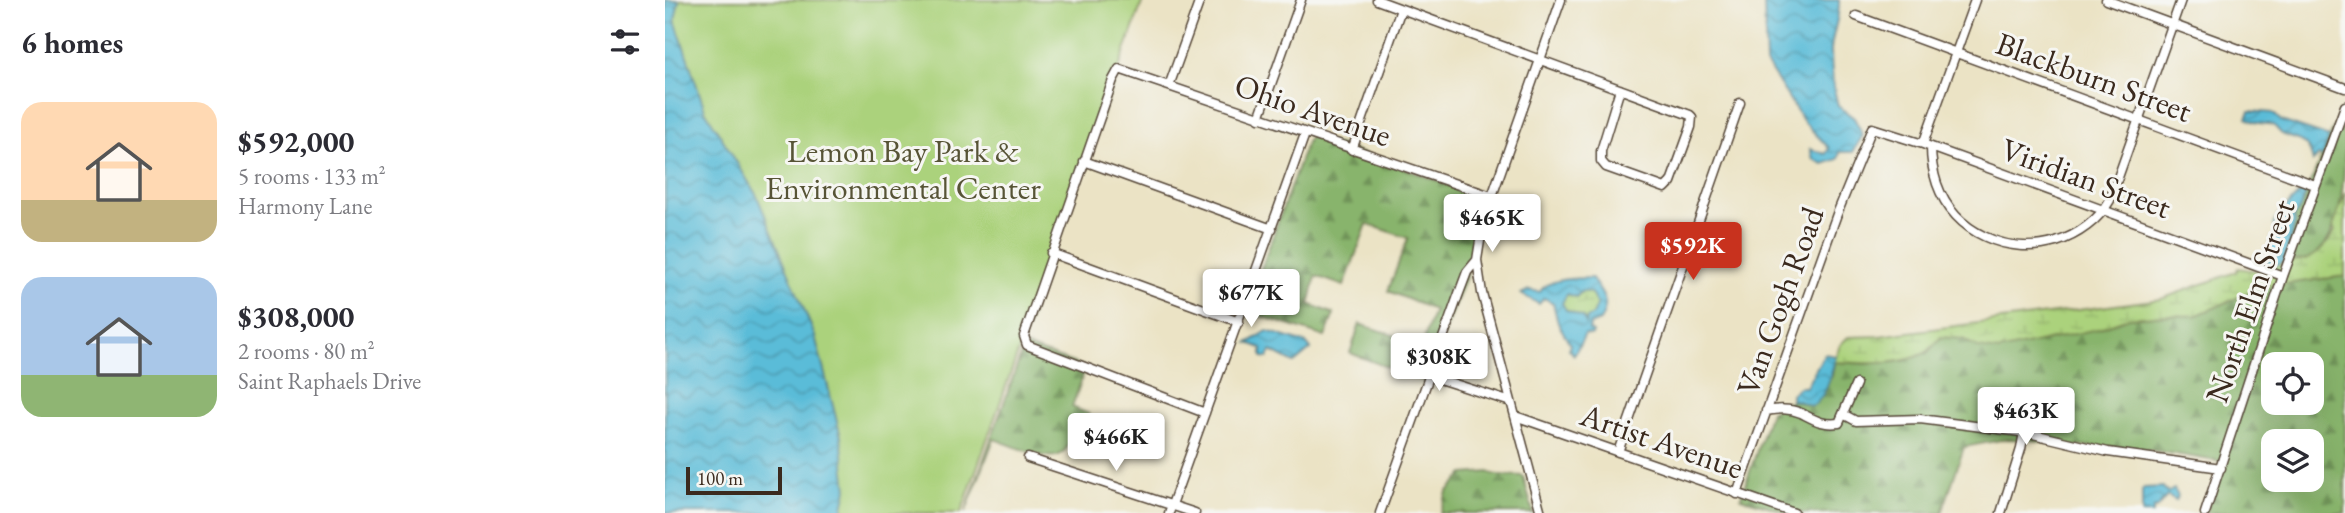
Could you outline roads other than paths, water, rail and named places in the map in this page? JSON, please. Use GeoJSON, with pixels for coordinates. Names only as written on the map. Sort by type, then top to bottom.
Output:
{"type":"FeatureCollection","features":[{"type":"Feature","properties":{"kind":"street"},"geometry":{"type":"LineString","coordinates":[[1169,86],[1200,0]]}},
{"type":"Feature","properties":{"kind":"street"},"geometry":{"type":"LineString","coordinates":[[1259,118],[1301,0]]}},
{"type":"Feature","properties":{"kind":"street"},"geometry":{"type":"LineString","coordinates":[[1377,0],[1540,59],[1620,89],[1692,117],[1691,127],[1671,181],[1665,188],[1606,167],[1601,161],[1601,151],[1620,89]]}},
{"type":"Feature","properties":{"kind":"street"},"geometry":{"type":"LineString","coordinates":[[1541,513],[1482,293],[1477,260],[1491,196],[1561,0]]}},
{"type":"Feature","properties":{"kind":"street"},"geometry":{"type":"LineString","coordinates":[[1975,0],[1927,146],[1935,178],[1944,198],[1962,221],[1992,240],[2021,247],[2052,243],[2077,233],[2102,211],[2110,200],[2181,0]]}},
{"type":"Feature","properties":{"kind":"street"},"geometry":{"type":"LineString","coordinates":[[2106,0],[2345,88]]}},
{"type":"Feature","properties":{"kind":"street"},"geometry":{"type":"LineString","coordinates":[[1352,150],[1401,9]]}},
{"type":"Feature","properties":{"kind":"street","name":"Blackburn Street"},"geometry":{"type":"LineString","coordinates":[[1856,16],[2315,186]]}},
{"type":"Feature","properties":{"kind":"street","name":"Ohio Avenue"},"geometry":{"type":"LineString","coordinates":[[1084,161],[1112,80],[1121,68],[1304,134],[1491,196]]}},
{"type":"Feature","properties":{"kind":"street"},"geometry":{"type":"LineString","coordinates":[[1618,452],[1740,103]]}},
{"type":"Feature","properties":{"kind":"street","name":"North Elm Street"},"geometry":{"type":"LineString","coordinates":[[2205,513],[2283,275],[2345,106]]}},
{"type":"Feature","properties":{"kind":"street","name":"Viridian Street"},"geometry":{"type":"LineString","coordinates":[[1872,128],[2283,275]]}},
{"type":"Feature","properties":{"kind":"street","name":"Van Gogh Road"},"geometry":{"type":"LineString","coordinates":[[1737,494],[1837,214],[1872,128]]}},
{"type":"Feature","properties":{"kind":"street"},"geometry":{"type":"LineString","coordinates":[[1170,509],[1304,134]]}},
{"type":"Feature","properties":{"kind":"street"},"geometry":{"type":"LineString","coordinates":[[1205,414],[1027,345],[1024,335],[1084,161],[1272,229]]}},
{"type":"Feature","properties":{"kind":"street"},"geometry":{"type":"LineString","coordinates":[[1051,253],[1238,322]]}},
{"type":"Feature","properties":{"kind":"street"},"geometry":{"type":"LineString","coordinates":[[1380,513],[1467,272],[1477,260]]}},
{"type":"Feature","properties":{"kind":"street"},"geometry":{"type":"LineString","coordinates":[[1430,376],[1511,402]]}},
{"type":"Feature","properties":{"kind":"street"},"geometry":{"type":"LineString","coordinates":[[1766,411],[1792,411],[1826,425],[1839,424],[1856,384]]}},
{"type":"Feature","properties":{"kind":"street"},"geometry":{"type":"LineString","coordinates":[[1843,414],[1856,421],[1920,419],[2024,432],[2108,452],[2221,468]]}},
{"type":"Feature","properties":{"kind":"street","name":"Artist Avenue"},"geometry":{"type":"LineString","coordinates":[[1515,416],[1794,513]]}},
{"type":"Feature","properties":{"kind":"street"},"geometry":{"type":"LineString","coordinates":[[2001,513],[2024,432]]}},
{"type":"Feature","properties":{"kind":"street"},"geometry":{"type":"LineString","coordinates":[[1028,458],[1170,509],[1195,513]]}},
{"type":"Feature","properties":{"kind":"water"},"geometry":{"type":"Polygon","coordinates":[[[665,0],[679,1],[675,20],[705,110],[757,196],[815,336],[841,437],[847,489],[842,513],[665,513],[665,0]]]}},
{"type":"Feature","properties":{"kind":"water"},"geometry":{"type":"Polygon","coordinates":[[[1764,0],[1839,0],[1831,50],[1832,71],[1838,106],[1854,118],[1863,135],[1853,152],[1840,152],[1838,159],[1823,164],[1813,159],[1810,149],[1826,154],[1829,148],[1804,122],[1766,63],[1764,0]]]}},
{"type":"Feature","properties":{"kind":"water"},"geometry":{"type":"Polygon","coordinates":[[[2250,111],[2273,113],[2281,121],[2329,137],[2322,157],[2318,156],[2313,162],[2306,145],[2282,134],[2271,125],[2251,121],[2247,118],[2250,111]]]}},
{"type":"Feature","properties":{"kind":"water"},"geometry":{"type":"Polygon","coordinates":[[[2303,190],[2305,194],[2294,217],[2295,223],[2284,261],[2277,265],[2265,261],[2271,238],[2276,234],[2274,223],[2279,214],[2303,190]]]}},
{"type":"Feature","properties":{"kind":"water"},"geometry":{"type":"Polygon","coordinates":[[[1592,278],[1604,298],[1605,308],[1600,321],[1590,325],[1592,335],[1585,334],[1574,355],[1558,323],[1553,303],[1544,298],[1539,304],[1521,294],[1529,290],[1540,292],[1556,281],[1592,278]],[[1582,291],[1576,297],[1567,294],[1562,303],[1566,310],[1582,317],[1586,323],[1597,305],[1591,293],[1582,291]]]}},
{"type":"Feature","properties":{"kind":"water"},"geometry":{"type":"Polygon","coordinates":[[[1267,331],[1306,343],[1311,349],[1294,363],[1271,351],[1268,358],[1262,357],[1262,348],[1248,343],[1267,331]]]}},
{"type":"Feature","properties":{"kind":"water"},"geometry":{"type":"Polygon","coordinates":[[[1824,354],[1836,356],[1822,396],[1812,406],[1791,401],[1791,394],[1799,387],[1806,387],[1824,354]]]}},
{"type":"Feature","properties":{"kind":"water"},"geometry":{"type":"Polygon","coordinates":[[[2163,487],[2167,493],[2174,489],[2178,496],[2176,501],[2167,496],[2153,509],[2153,513],[2142,513],[2142,490],[2163,487]]]}},
{"type":"Feature","properties":{"kind":"park label","name":"Lemon Bay Park & Environmental Center"},"geometry":{"type":"Point","coordinates":[903,170]}}]}
